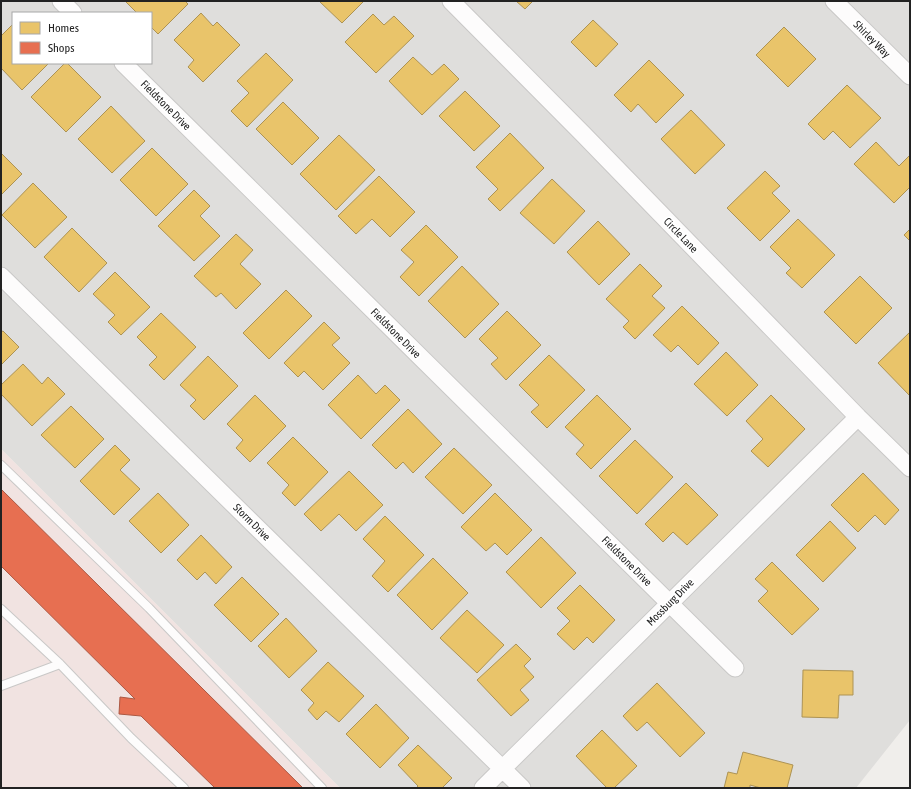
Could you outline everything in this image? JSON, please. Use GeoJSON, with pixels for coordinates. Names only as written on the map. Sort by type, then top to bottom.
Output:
{"type":"FeatureCollection","features":[{"type":"Feature","properties":{"kind":"street"},"geometry":{"type":"LineString","coordinates":[[61,1],[72,12]]}},
{"type":"Feature","properties":{"kind":"street","name":"Circle Lane"},"geometry":{"type":"LineString","coordinates":[[451,1],[583,134],[858,417],[910,468]]}},
{"type":"Feature","properties":{"kind":"street","name":"Shirley Way"},"geometry":{"type":"LineString","coordinates":[[834,1],[910,76]]}},
{"type":"Feature","properties":{"kind":"street","name":"Fieldstone Drive"},"geometry":{"type":"LineString","coordinates":[[124,64],[735,668]]}},
{"type":"Feature","properties":{"kind":"street","name":"Storm Drive"},"geometry":{"type":"LineString","coordinates":[[1,276],[522,788]]}},
{"type":"Feature","properties":{"kind":"street","name":"Mossburg Drive"},"geometry":{"type":"LineString","coordinates":[[483,788],[858,417]]}},
{"type":"Feature","properties":{"kind":"lane"},"geometry":{"type":"LineString","coordinates":[[1,465],[149,608],[322,788]]}},
{"type":"Feature","properties":{"kind":"lane"},"geometry":{"type":"LineString","coordinates":[[1,609],[60,664],[131,738],[184,788]]}},
{"type":"Feature","properties":{"kind":"lane"},"geometry":{"type":"LineString","coordinates":[[1,686],[60,664]]}},
{"type":"Feature","properties":{"kind":"shaded area"},"geometry":{"type":"Polygon","coordinates":[[[1,1],[910,1],[910,720],[856,788],[340,788],[1,449],[1,1]]]}},
{"type":"Feature","properties":{"kind":"shaded area"},"geometry":{"type":"Polygon","coordinates":[[[1,449],[340,788],[1,788],[1,449]]]}},
{"type":"Feature","properties":{"kind":"building: Homes"},"geometry":{"type":"Polygon","coordinates":[[[185,1],[188,4],[158,34],[152,28],[152,12],[136,12],[126,2],[185,1]]]}},
{"type":"Feature","properties":{"kind":"building: Homes"},"geometry":{"type":"Polygon","coordinates":[[[319,1],[364,1],[342,23],[319,1]]]}},
{"type":"Feature","properties":{"kind":"building: Homes"},"geometry":{"type":"Polygon","coordinates":[[[516,1],[533,1],[525,9],[516,1]]]}},
{"type":"Feature","properties":{"kind":"building: Homes"},"geometry":{"type":"Polygon","coordinates":[[[201,13],[213,26],[217,22],[240,45],[203,82],[188,67],[194,60],[174,40],[201,13]]]}},
{"type":"Feature","properties":{"kind":"building: Homes"},"geometry":{"type":"Polygon","coordinates":[[[373,14],[384,25],[394,16],[414,36],[376,73],[345,42],[373,14]]]}},
{"type":"Feature","properties":{"kind":"building: Homes"},"geometry":{"type":"Polygon","coordinates":[[[593,20],[618,44],[596,67],[571,42],[593,20]]]}},
{"type":"Feature","properties":{"kind":"building: Homes"},"geometry":{"type":"Polygon","coordinates":[[[12,25],[12,64],[48,64],[22,90],[1,68],[1,36],[12,25]]]}},
{"type":"Feature","properties":{"kind":"building: Homes"},"geometry":{"type":"Polygon","coordinates":[[[784,27],[816,59],[788,87],[756,55],[784,27]]]}},
{"type":"Feature","properties":{"kind":"building: Homes"},"geometry":{"type":"Polygon","coordinates":[[[266,53],[293,80],[247,127],[231,111],[249,93],[237,81],[266,53]]]}},
{"type":"Feature","properties":{"kind":"building: Homes"},"geometry":{"type":"Polygon","coordinates":[[[413,57],[432,75],[444,64],[459,79],[422,115],[389,81],[413,57]]]}},
{"type":"Feature","properties":{"kind":"building: Homes"},"geometry":{"type":"Polygon","coordinates":[[[649,60],[684,95],[656,123],[638,104],[631,112],[614,95],[649,60]]]}},
{"type":"Feature","properties":{"kind":"building: Homes"},"geometry":{"type":"Polygon","coordinates":[[[64,64],[68,64],[101,97],[66,132],[31,97],[64,64]]]}},
{"type":"Feature","properties":{"kind":"building: Homes"},"geometry":{"type":"Polygon","coordinates":[[[847,85],[881,118],[850,148],[833,131],[824,140],[808,124],[847,85]]]}},
{"type":"Feature","properties":{"kind":"building: Homes"},"geometry":{"type":"Polygon","coordinates":[[[465,91],[500,126],[474,151],[439,116],[465,91]]]}},
{"type":"Feature","properties":{"kind":"building: Homes"},"geometry":{"type":"Polygon","coordinates":[[[283,102],[319,138],[292,165],[256,129],[283,102]]]}},
{"type":"Feature","properties":{"kind":"building: Homes"},"geometry":{"type":"Polygon","coordinates":[[[111,106],[145,141],[112,173],[78,139],[111,106]]]}},
{"type":"Feature","properties":{"kind":"building: Homes"},"geometry":{"type":"Polygon","coordinates":[[[691,110],[725,145],[695,174],[661,139],[691,110]]]}},
{"type":"Feature","properties":{"kind":"building: Homes"},"geometry":{"type":"Polygon","coordinates":[[[510,133],[544,168],[500,211],[488,199],[498,189],[476,167],[510,133]]]}},
{"type":"Feature","properties":{"kind":"building: Homes"},"geometry":{"type":"Polygon","coordinates":[[[339,135],[375,170],[336,210],[300,174],[339,135]]]}},
{"type":"Feature","properties":{"kind":"building: Homes"},"geometry":{"type":"Polygon","coordinates":[[[876,142],[899,166],[910,155],[910,187],[894,203],[854,164],[876,142]]]}},
{"type":"Feature","properties":{"kind":"building: Homes"},"geometry":{"type":"Polygon","coordinates":[[[152,148],[188,184],[156,216],[120,180],[152,148]]]}},
{"type":"Feature","properties":{"kind":"building: Homes"},"geometry":{"type":"Polygon","coordinates":[[[1,153],[22,174],[1,195],[1,153]]]}},
{"type":"Feature","properties":{"kind":"building: Homes"},"geometry":{"type":"Polygon","coordinates":[[[765,171],[780,186],[772,193],[790,211],[760,241],[727,208],[765,171]]]}},
{"type":"Feature","properties":{"kind":"building: Homes"},"geometry":{"type":"Polygon","coordinates":[[[379,176],[415,212],[390,237],[372,219],[356,234],[338,216],[379,176]]]}},
{"type":"Feature","properties":{"kind":"building: Homes"},"geometry":{"type":"Polygon","coordinates":[[[552,179],[585,211],[554,244],[520,213],[552,179]]]}},
{"type":"Feature","properties":{"kind":"building: Homes"},"geometry":{"type":"Polygon","coordinates":[[[33,183],[67,217],[35,248],[2,215],[33,183]]]}},
{"type":"Feature","properties":{"kind":"building: Homes"},"geometry":{"type":"Polygon","coordinates":[[[194,190],[210,206],[200,216],[220,236],[194,261],[158,226],[194,190]]]}},
{"type":"Feature","properties":{"kind":"building: Homes"},"geometry":{"type":"Polygon","coordinates":[[[798,219],[835,255],[802,288],[786,273],[791,268],[770,247],[798,219]]]}},
{"type":"Feature","properties":{"kind":"building: Homes"},"geometry":{"type":"Polygon","coordinates":[[[598,221],[630,254],[599,285],[567,252],[598,221]]]}},
{"type":"Feature","properties":{"kind":"building: Homes"},"geometry":{"type":"Polygon","coordinates":[[[426,225],[458,257],[419,296],[400,277],[414,262],[401,250],[426,225]]]}},
{"type":"Feature","properties":{"kind":"building: Homes"},"geometry":{"type":"Polygon","coordinates":[[[72,228],[107,263],[79,292],[44,257],[72,228]]]}},
{"type":"Feature","properties":{"kind":"building: Homes"},"geometry":{"type":"Polygon","coordinates":[[[910,229],[910,241],[904,235],[910,229]]]}},
{"type":"Feature","properties":{"kind":"building: Homes"},"geometry":{"type":"Polygon","coordinates":[[[236,234],[253,250],[240,264],[261,284],[236,309],[221,293],[216,297],[194,276],[236,234]]]}},
{"type":"Feature","properties":{"kind":"building: Homes"},"geometry":{"type":"Polygon","coordinates":[[[640,264],[662,286],[652,296],[665,308],[635,339],[623,327],[629,321],[606,299],[640,264]]]}},
{"type":"Feature","properties":{"kind":"building: Homes"},"geometry":{"type":"Polygon","coordinates":[[[462,266],[499,304],[465,338],[428,301],[462,266]]]}},
{"type":"Feature","properties":{"kind":"building: Homes"},"geometry":{"type":"Polygon","coordinates":[[[115,272],[150,307],[121,335],[108,322],[115,315],[93,294],[115,272]]]}},
{"type":"Feature","properties":{"kind":"building: Homes"},"geometry":{"type":"Polygon","coordinates":[[[860,276],[892,308],[856,344],[824,312],[860,276]]]}},
{"type":"Feature","properties":{"kind":"building: Homes"},"geometry":{"type":"Polygon","coordinates":[[[286,290],[312,316],[269,359],[243,333],[286,290]]]}},
{"type":"Feature","properties":{"kind":"building: Homes"},"geometry":{"type":"Polygon","coordinates":[[[682,306],[719,343],[698,365],[678,345],[671,352],[653,335],[682,306]]]}},
{"type":"Feature","properties":{"kind":"building: Homes"},"geometry":{"type":"Polygon","coordinates":[[[507,311],[541,345],[506,380],[491,364],[498,358],[479,339],[507,311]]]}},
{"type":"Feature","properties":{"kind":"building: Homes"},"geometry":{"type":"Polygon","coordinates":[[[161,313],[196,347],[164,380],[149,365],[157,357],[137,337],[161,313]]]}},
{"type":"Feature","properties":{"kind":"building: Homes"},"geometry":{"type":"Polygon","coordinates":[[[324,322],[340,338],[332,345],[350,363],[323,390],[304,371],[298,377],[284,363],[324,322]]]}},
{"type":"Feature","properties":{"kind":"building: Homes"},"geometry":{"type":"Polygon","coordinates":[[[3,331],[19,347],[1,365],[1,332],[3,331]]]}},
{"type":"Feature","properties":{"kind":"building: Homes"},"geometry":{"type":"Polygon","coordinates":[[[910,332],[910,396],[878,363],[910,332]]]}},
{"type":"Feature","properties":{"kind":"building: Homes"},"geometry":{"type":"Polygon","coordinates":[[[726,352],[758,385],[727,416],[694,384],[726,352]]]}},
{"type":"Feature","properties":{"kind":"building: Homes"},"geometry":{"type":"Polygon","coordinates":[[[549,355],[585,390],[547,428],[531,412],[539,405],[519,385],[549,355]]]}},
{"type":"Feature","properties":{"kind":"building: Homes"},"geometry":{"type":"Polygon","coordinates":[[[208,356],[238,386],[204,420],[190,406],[196,400],[180,385],[208,356]]]}},
{"type":"Feature","properties":{"kind":"building: Homes"},"geometry":{"type":"Polygon","coordinates":[[[23,364],[42,384],[48,377],[65,394],[32,426],[1,394],[1,385],[23,364]]]}},
{"type":"Feature","properties":{"kind":"building: Homes"},"geometry":{"type":"Polygon","coordinates":[[[358,375],[376,394],[385,385],[400,400],[361,439],[328,405],[358,375]]]}},
{"type":"Feature","properties":{"kind":"building: Homes"},"geometry":{"type":"Polygon","coordinates":[[[255,395],[286,426],[250,462],[236,448],[243,440],[227,424],[255,395]]]}},
{"type":"Feature","properties":{"kind":"building: Homes"},"geometry":{"type":"Polygon","coordinates":[[[597,395],[631,429],[591,469],[576,454],[584,445],[565,427],[597,395]]]}},
{"type":"Feature","properties":{"kind":"building: Homes"},"geometry":{"type":"Polygon","coordinates":[[[771,395],[805,429],[768,467],[751,451],[763,439],[746,421],[771,395]]]}},
{"type":"Feature","properties":{"kind":"building: Homes"},"geometry":{"type":"Polygon","coordinates":[[[71,406],[104,439],[75,468],[41,435],[71,406]]]}},
{"type":"Feature","properties":{"kind":"building: Homes"},"geometry":{"type":"Polygon","coordinates":[[[408,409],[442,444],[413,473],[403,462],[396,469],[372,445],[408,409]]]}},
{"type":"Feature","properties":{"kind":"building: Homes"},"geometry":{"type":"Polygon","coordinates":[[[293,437],[328,472],[295,506],[282,493],[289,485],[267,463],[293,437]]]}},
{"type":"Feature","properties":{"kind":"building: Homes"},"geometry":{"type":"Polygon","coordinates":[[[635,440],[673,477],[637,514],[599,476],[635,440]]]}},
{"type":"Feature","properties":{"kind":"building: Homes"},"geometry":{"type":"Polygon","coordinates":[[[115,445],[130,460],[120,470],[140,489],[114,515],[80,481],[115,445]]]}},
{"type":"Feature","properties":{"kind":"building: Homes"},"geometry":{"type":"Polygon","coordinates":[[[454,448],[492,485],[463,514],[425,477],[454,448]]]}},
{"type":"Feature","properties":{"kind":"building: Homes"},"geometry":{"type":"Polygon","coordinates":[[[349,471],[383,505],[356,531],[339,514],[321,531],[304,514],[349,471]]]}},
{"type":"Feature","properties":{"kind":"building: Homes"},"geometry":{"type":"Polygon","coordinates":[[[863,473],[899,510],[885,525],[875,515],[858,532],[831,505],[863,473]]]}},
{"type":"Feature","properties":{"kind":"building: Homes"},"geometry":{"type":"Polygon","coordinates":[[[686,483],[718,515],[687,545],[673,532],[663,542],[645,524],[686,483]]]}},
{"type":"Feature","properties":{"kind":"building: Homes"},"geometry":{"type":"Polygon","coordinates":[[[158,493],[189,525],[161,553],[129,521],[158,493]]]}},
{"type":"Feature","properties":{"kind":"building: Homes"},"geometry":{"type":"Polygon","coordinates":[[[495,493],[532,530],[507,555],[495,543],[486,551],[461,527],[495,493]]]}},
{"type":"Feature","properties":{"kind":"building: Homes"},"geometry":{"type":"Polygon","coordinates":[[[385,516],[424,555],[388,592],[372,576],[385,561],[363,539],[385,516]]]}},
{"type":"Feature","properties":{"kind":"building: Homes"},"geometry":{"type":"Polygon","coordinates":[[[830,521],[856,548],[823,582],[796,555],[830,521]]]}},
{"type":"Feature","properties":{"kind":"building: Homes"},"geometry":{"type":"Polygon","coordinates":[[[201,535],[232,567],[216,584],[205,572],[197,580],[177,560],[201,535]]]}},
{"type":"Feature","properties":{"kind":"building: Homes"},"geometry":{"type":"Polygon","coordinates":[[[541,537],[576,573],[541,608],[506,572],[541,537]]]}},
{"type":"Feature","properties":{"kind":"building: Homes"},"geometry":{"type":"Polygon","coordinates":[[[433,558],[468,593],[432,630],[397,595],[433,558]]]}},
{"type":"Feature","properties":{"kind":"building: Homes"},"geometry":{"type":"Polygon","coordinates":[[[772,562],[819,609],[792,635],[758,601],[768,591],[755,579],[772,562]]]}},
{"type":"Feature","properties":{"kind":"building: Homes"},"geometry":{"type":"Polygon","coordinates":[[[242,577],[279,614],[251,642],[214,605],[242,577]]]}},
{"type":"Feature","properties":{"kind":"building: Homes"},"geometry":{"type":"Polygon","coordinates":[[[580,585],[615,620],[593,643],[587,637],[574,650],[557,634],[570,621],[557,608],[580,585]]]}},
{"type":"Feature","properties":{"kind":"building: Homes"},"geometry":{"type":"Polygon","coordinates":[[[467,610],[504,645],[477,673],[440,638],[467,610]]]}},
{"type":"Feature","properties":{"kind":"building: Homes"},"geometry":{"type":"Polygon","coordinates":[[[286,618],[317,651],[289,678],[258,646],[286,618]]]}},
{"type":"Feature","properties":{"kind":"building: Homes"},"geometry":{"type":"Polygon","coordinates":[[[516,644],[531,659],[524,666],[534,677],[520,690],[529,700],[511,716],[477,680],[516,644]]]}},
{"type":"Feature","properties":{"kind":"building: Homes"},"geometry":{"type":"Polygon","coordinates":[[[328,662],[364,696],[339,722],[326,711],[317,720],[308,710],[314,703],[301,690],[328,662]]]}},
{"type":"Feature","properties":{"kind":"building: Homes"},"geometry":{"type":"Polygon","coordinates":[[[803,670],[853,671],[853,695],[839,695],[838,718],[802,717],[803,670]]]}},
{"type":"Feature","properties":{"kind":"building: Homes"},"geometry":{"type":"Polygon","coordinates":[[[657,683],[705,733],[680,757],[647,722],[637,731],[623,716],[657,683]]]}},
{"type":"Feature","properties":{"kind":"building: Homes"},"geometry":{"type":"Polygon","coordinates":[[[376,704],[409,738],[380,768],[346,734],[376,704]]]}},
{"type":"Feature","properties":{"kind":"building: Homes"},"geometry":{"type":"Polygon","coordinates":[[[602,730],[637,766],[614,788],[607,788],[576,756],[602,730]]]}},
{"type":"Feature","properties":{"kind":"building: Homes"},"geometry":{"type":"Polygon","coordinates":[[[418,745],[452,778],[442,788],[416,788],[418,786],[398,765],[418,745]]]}},
{"type":"Feature","properties":{"kind":"building: Homes"},"geometry":{"type":"Polygon","coordinates":[[[743,752],[793,765],[787,788],[761,788],[750,785],[750,788],[724,788],[728,772],[737,774],[743,752]]]}},
{"type":"Feature","properties":{"kind":"building: Shops"},"geometry":{"type":"Polygon","coordinates":[[[1,489],[303,788],[215,788],[141,716],[119,714],[120,697],[135,699],[1,566],[1,489]]]}}]}
